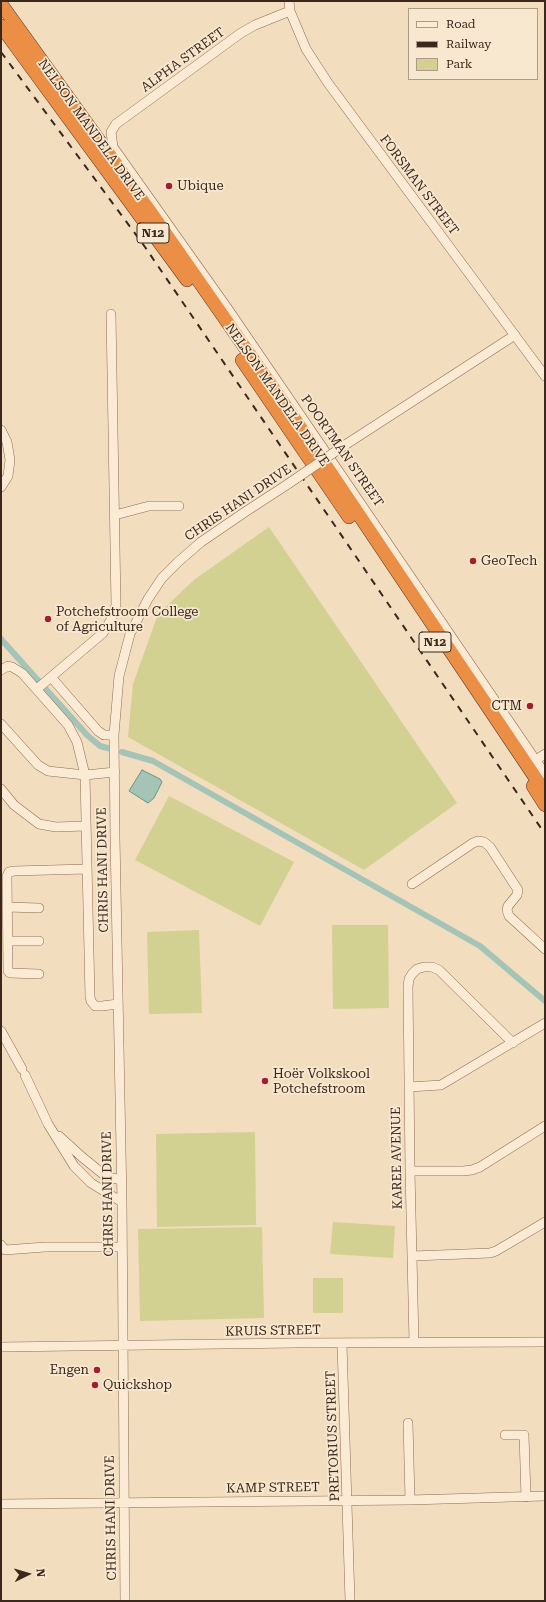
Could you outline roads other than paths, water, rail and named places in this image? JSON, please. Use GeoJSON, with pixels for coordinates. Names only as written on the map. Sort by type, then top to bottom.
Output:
{"type":"FeatureCollection","features":[{"type":"Feature","properties":{"kind":"highway"},"geometry":{"type":"LineString","coordinates":[[2,1],[6,21]]}},
{"type":"Feature","properties":{"kind":"highway","name":"NELSON MANDELA DRIVE"},"geometry":{"type":"LineString","coordinates":[[1,4],[6,21],[199,296],[545,805]]}},
{"type":"Feature","properties":{"kind":"highway","name":"NELSON MANDELA DRIVE"},"geometry":{"type":"LineString","coordinates":[[6,21],[152,214],[287,409],[545,792]]}},
{"type":"Feature","properties":{"kind":"street","name":"FORSMAN STREET"},"geometry":{"type":"LineString","coordinates":[[289,1],[290,11],[306,49],[328,83],[545,376]]}},
{"type":"Feature","properties":{"kind":"street","name":"ALPHA STREET"},"geometry":{"type":"LineString","coordinates":[[113,147],[111,132],[116,124],[241,33],[255,25],[290,11]]}},
{"type":"Feature","properties":{"kind":"street","name":"POORTMAN STREET"},"geometry":{"type":"LineString","coordinates":[[113,147],[233,315],[545,774]]}},
{"type":"Feature","properties":{"kind":"street"},"geometry":{"type":"LineString","coordinates":[[43,684],[102,633],[112,618],[116,605],[111,314]]}},
{"type":"Feature","properties":{"kind":"street","name":"CHRIS HANI DRIVE"},"geometry":{"type":"LineString","coordinates":[[125,1601],[122,1180],[114,735],[118,676],[123,656],[130,634],[148,599],[162,578],[201,542],[345,445],[515,335]]}},
{"type":"Feature","properties":{"kind":"street"},"geometry":{"type":"LineString","coordinates":[[1,430],[7,442],[10,460],[8,476],[1,487]]}},
{"type":"Feature","properties":{"kind":"street"},"geometry":{"type":"LineString","coordinates":[[115,515],[149,506],[179,506]]}},
{"type":"Feature","properties":{"kind":"street"},"geometry":{"type":"LineString","coordinates":[[1,670],[8,666],[17,669],[43,684],[98,731],[104,735],[114,735]]}},
{"type":"Feature","properties":{"kind":"street"},"geometry":{"type":"LineString","coordinates":[[43,684],[75,736],[85,775],[86,869],[91,1001],[95,1006],[118,1004]]}},
{"type":"Feature","properties":{"kind":"street"},"geometry":{"type":"LineString","coordinates":[[1,724],[38,765],[43,768],[53,772],[85,775],[115,772]]}},
{"type":"Feature","properties":{"kind":"street"},"geometry":{"type":"LineString","coordinates":[[536,760],[545,754]]}},
{"type":"Feature","properties":{"kind":"street"},"geometry":{"type":"LineString","coordinates":[[1,789],[14,805],[39,824],[56,827],[85,826]]}},
{"type":"Feature","properties":{"kind":"street"},"geometry":{"type":"LineString","coordinates":[[412,884],[473,843],[478,841],[484,842],[490,847],[518,890],[517,895],[508,906],[507,910],[509,916],[545,949]]}},
{"type":"Feature","properties":{"kind":"street"},"geometry":{"type":"LineString","coordinates":[[39,974],[10,973],[8,971],[7,876],[9,872],[86,869]]}},
{"type":"Feature","properties":{"kind":"street"},"geometry":{"type":"LineString","coordinates":[[7,907],[39,908]]}},
{"type":"Feature","properties":{"kind":"street"},"geometry":{"type":"LineString","coordinates":[[8,941],[39,941]]}},
{"type":"Feature","properties":{"kind":"street","name":"KAREE AVENUE"},"geometry":{"type":"LineString","coordinates":[[414,1342],[408,987],[409,979],[412,974],[417,969],[424,967],[432,967],[439,970],[513,1043]]}},
{"type":"Feature","properties":{"kind":"street"},"geometry":{"type":"LineString","coordinates":[[409,1087],[441,1086],[544,1025]]}},
{"type":"Feature","properties":{"kind":"street"},"geometry":{"type":"LineString","coordinates":[[1,1031],[48,1124],[74,1166],[91,1183],[122,1202]]}},
{"type":"Feature","properties":{"kind":"street"},"geometry":{"type":"LineString","coordinates":[[48,1124],[67,1144],[93,1167],[112,1178],[122,1180]]}},
{"type":"Feature","properties":{"kind":"street"},"geometry":{"type":"LineString","coordinates":[[410,1171],[472,1170],[480,1167],[545,1126]]}},
{"type":"Feature","properties":{"kind":"street"},"geometry":{"type":"LineString","coordinates":[[412,1256],[490,1253],[496,1251],[545,1222]]}},
{"type":"Feature","properties":{"kind":"street"},"geometry":{"type":"LineString","coordinates":[[1,1245],[5,1250],[45,1247],[122,1247]]}},
{"type":"Feature","properties":{"kind":"street","name":"KRUIS STREET"},"geometry":{"type":"LineString","coordinates":[[1,1347],[414,1342],[545,1342]]}},
{"type":"Feature","properties":{"kind":"street","name":"PRETORIUS STREET"},"geometry":{"type":"LineString","coordinates":[[342,1343],[350,1601]]}},
{"type":"Feature","properties":{"kind":"street"},"geometry":{"type":"LineString","coordinates":[[408,1423],[410,1500]]}},
{"type":"Feature","properties":{"kind":"street"},"geometry":{"type":"LineString","coordinates":[[505,1435],[524,1435],[526,1497]]}},
{"type":"Feature","properties":{"kind":"street","name":"KAMP STREET"},"geometry":{"type":"LineString","coordinates":[[1,1504],[410,1500],[545,1496]]}},
{"type":"Feature","properties":{"kind":"waterway"},"geometry":{"type":"LineString","coordinates":[[1,639],[87,735],[100,746],[111,749]]}},
{"type":"Feature","properties":{"kind":"waterway"},"geometry":{"type":"LineString","coordinates":[[122,752],[153,761],[480,946],[545,1001]]}},
{"type":"Feature","properties":{"kind":"railway"},"geometry":{"type":"LineString","coordinates":[[1,52],[145,247],[545,834]]}},
{"type":"Feature","properties":{"kind":"place","name":"Ubique"},"geometry":{"type":"Point","coordinates":[169,186]}},
{"type":"Feature","properties":{"kind":"place","name":"GeoTech"},"geometry":{"type":"Point","coordinates":[473,561]}},
{"type":"Feature","properties":{"kind":"place","name":"Potchefstroom College of Agriculture"},"geometry":{"type":"Point","coordinates":[48,619]}},
{"type":"Feature","properties":{"kind":"place","name":"CTM"},"geometry":{"type":"Point","coordinates":[530,706]}},
{"type":"Feature","properties":{"kind":"place","name":"Hoër Volkskool Potchefstroom"},"geometry":{"type":"Point","coordinates":[265,1081]}},
{"type":"Feature","properties":{"kind":"place","name":"Engen"},"geometry":{"type":"Point","coordinates":[97,1370]}},
{"type":"Feature","properties":{"kind":"place","name":"Quickshop"},"geometry":{"type":"Point","coordinates":[95,1385]}}]}
